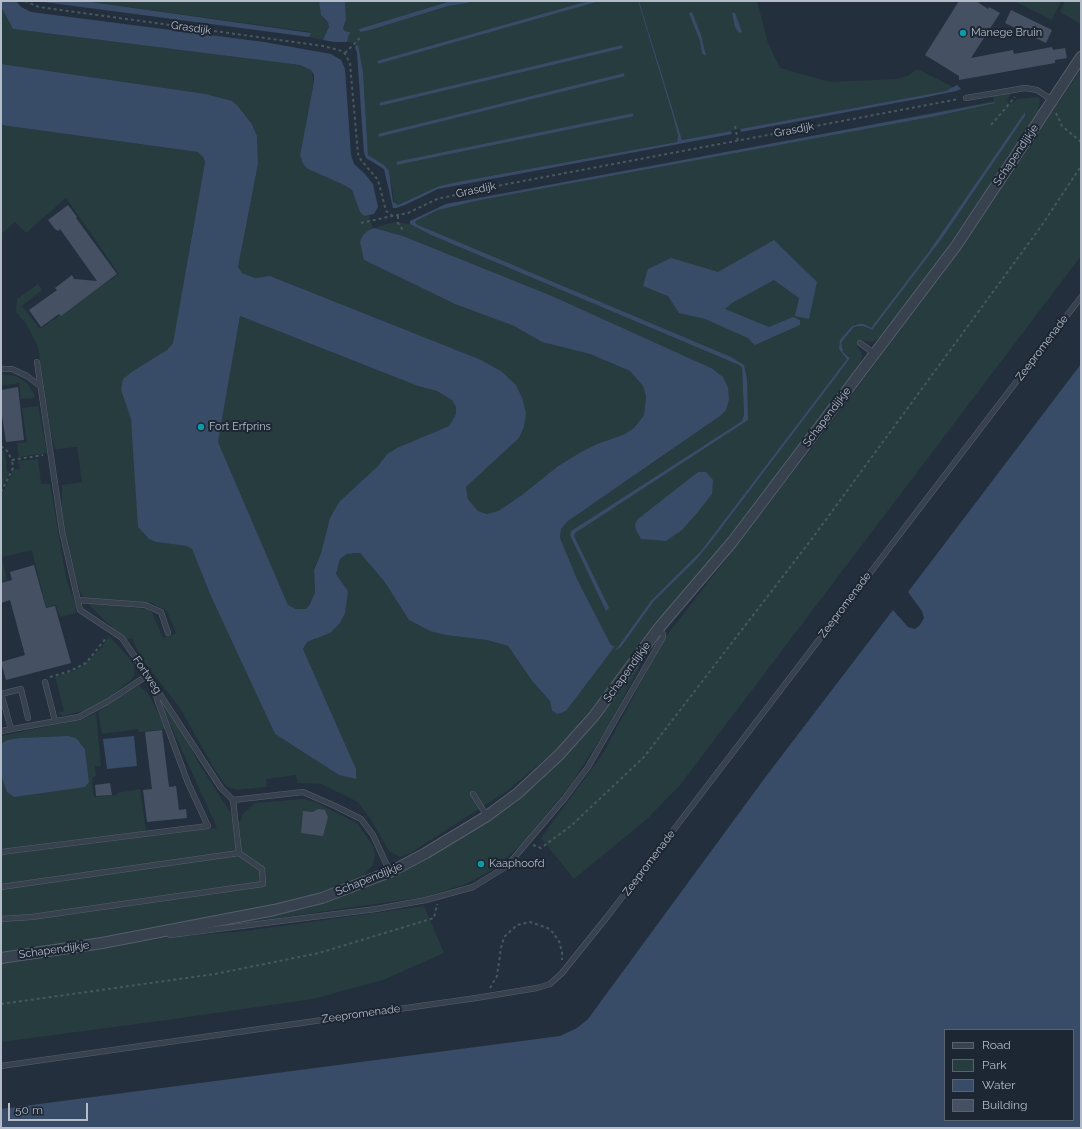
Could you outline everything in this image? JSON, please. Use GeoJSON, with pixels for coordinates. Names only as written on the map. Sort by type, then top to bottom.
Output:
{"type":"FeatureCollection","features":[{"type":"Feature","properties":{"kind":"street","name":"Schapendijkje"},"geometry":{"type":"LineString","coordinates":[[1,958],[93,944],[274,910],[322,898],[390,872],[449,840],[487,816],[518,793],[559,755],[594,716],[658,629],[733,541],[956,246],[1081,57]]}},
{"type":"Feature","properties":{"kind":"lane"},"geometry":{"type":"LineString","coordinates":[[966,98],[1024,88],[1037,90],[1052,100]]}},
{"type":"Feature","properties":{"kind":"lane","name":"Zeepromenade"},"geometry":{"type":"LineString","coordinates":[[1,1066],[537,988],[550,984],[562,973],[1081,297]]}},
{"type":"Feature","properties":{"kind":"lane"},"geometry":{"type":"LineString","coordinates":[[860,343],[875,354]]}},
{"type":"Feature","properties":{"kind":"lane","name":"Fortweg"},"geometry":{"type":"LineString","coordinates":[[37,362],[62,531],[80,610],[122,638],[148,675],[221,788],[234,800]]}},
{"type":"Feature","properties":{"kind":"lane"},"geometry":{"type":"LineString","coordinates":[[1,369],[12,369],[27,376],[41,387]]}},
{"type":"Feature","properties":{"kind":"lane"},"geometry":{"type":"LineString","coordinates":[[78,600],[145,605],[161,612],[168,632]]}},
{"type":"Feature","properties":{"kind":"lane"},"geometry":{"type":"LineString","coordinates":[[140,935],[149,937],[376,909],[438,897],[473,887],[507,866],[564,799],[588,767],[645,665],[663,637],[663,634],[658,629]]}},
{"type":"Feature","properties":{"kind":"lane"},"geometry":{"type":"LineString","coordinates":[[1,731],[79,716],[93,710],[148,675]]}},
{"type":"Feature","properties":{"kind":"lane"},"geometry":{"type":"LineString","coordinates":[[45,682],[55,721]]}},
{"type":"Feature","properties":{"kind":"lane"},"geometry":{"type":"LineString","coordinates":[[1,852],[208,826],[188,783],[158,702],[154,685]]}},
{"type":"Feature","properties":{"kind":"lane"},"geometry":{"type":"LineString","coordinates":[[11,729],[1,693],[21,689],[28,718]]}},
{"type":"Feature","properties":{"kind":"lane"},"geometry":{"type":"LineString","coordinates":[[239,853],[234,800],[303,792],[361,819],[373,836],[390,872]]}},
{"type":"Feature","properties":{"kind":"lane"},"geometry":{"type":"LineString","coordinates":[[473,794],[487,816]]}},
{"type":"Feature","properties":{"kind":"lane"},"geometry":{"type":"LineString","coordinates":[[1,887],[239,853],[262,869],[263,884],[39,916],[1,919]]}},
{"type":"Feature","properties":{"kind":"path","name":"Grasdijk"},"geometry":{"type":"LineString","coordinates":[[25,1],[39,7],[323,46],[336,48],[345,53]]}},
{"type":"Feature","properties":{"kind":"path"},"geometry":{"type":"LineString","coordinates":[[360,38],[345,53],[350,64],[358,154],[361,160],[378,180],[386,211],[393,216]]}},
{"type":"Feature","properties":{"kind":"path"},"geometry":{"type":"LineString","coordinates":[[991,125],[1024,88]]}},
{"type":"Feature","properties":{"kind":"path","name":"Grasdijk"},"geometry":{"type":"LineString","coordinates":[[361,223],[408,213],[437,198],[966,98]]}},
{"type":"Feature","properties":{"kind":"path"},"geometry":{"type":"LineString","coordinates":[[1052,100],[1056,116],[1062,126],[1081,142]]}},
{"type":"Feature","properties":{"kind":"path"},"geometry":{"type":"LineString","coordinates":[[735,126],[738,141]]}},
{"type":"Feature","properties":{"kind":"path"},"geometry":{"type":"LineString","coordinates":[[527,844],[542,848],[572,825],[644,757],[811,540],[1037,232],[1081,166]]}},
{"type":"Feature","properties":{"kind":"path"},"geometry":{"type":"LineString","coordinates":[[398,216],[398,222],[403,230]]}},
{"type":"Feature","properties":{"kind":"path"},"geometry":{"type":"LineString","coordinates":[[1,446],[7,451],[12,460],[13,468],[1,492]]}},
{"type":"Feature","properties":{"kind":"path"},"geometry":{"type":"LineString","coordinates":[[12,460],[50,454]]}},
{"type":"Feature","properties":{"kind":"path"},"geometry":{"type":"LineString","coordinates":[[45,682],[46,678],[70,671],[86,663],[111,631]]}},
{"type":"Feature","properties":{"kind":"path"},"geometry":{"type":"LineString","coordinates":[[1,1004],[215,974],[319,953],[434,918],[438,897]]}},
{"type":"Feature","properties":{"kind":"path"},"geometry":{"type":"LineString","coordinates":[[482,996],[497,976],[504,937],[517,925],[530,922],[550,929],[559,941],[562,952],[562,973]]}},
{"type":"Feature","properties":{"kind":"green space"},"geometry":{"type":"Polygon","coordinates":[[[84,1],[319,1],[324,19],[328,22],[329,28],[323,40],[309,37],[310,32],[84,1]]]}},
{"type":"Feature","properties":{"kind":"green space"},"geometry":{"type":"Polygon","coordinates":[[[345,1],[451,1],[359,29],[360,32],[448,6],[468,3],[471,1],[638,1],[673,116],[678,136],[677,142],[439,186],[395,205],[389,171],[384,165],[368,155],[363,72],[358,44],[355,47],[354,43],[347,42],[349,34],[343,28],[346,20],[345,1]]]}},
{"type":"Feature","properties":{"kind":"green space"},"geometry":{"type":"Polygon","coordinates":[[[639,1],[757,1],[768,43],[780,68],[830,82],[897,79],[908,76],[917,69],[955,88],[946,91],[682,140],[639,1]]]}},
{"type":"Feature","properties":{"kind":"green space"},"geometry":{"type":"Polygon","coordinates":[[[1014,1],[1061,1],[1052,20],[1014,1]]]}},
{"type":"Feature","properties":{"kind":"green space"},"geometry":{"type":"Polygon","coordinates":[[[1065,1],[1081,1],[1081,24],[1060,12],[1065,1]]]}},
{"type":"Feature","properties":{"kind":"green space"},"geometry":{"type":"Polygon","coordinates":[[[1,7],[13,29],[300,65],[311,70],[314,82],[300,155],[303,164],[308,169],[352,190],[360,212],[364,216],[369,215],[373,228],[369,230],[364,260],[455,304],[514,326],[542,342],[590,354],[630,371],[643,386],[646,396],[644,415],[634,428],[625,434],[597,444],[581,452],[558,466],[522,495],[498,511],[487,514],[478,511],[468,499],[466,487],[519,438],[524,427],[526,413],[523,400],[501,371],[479,359],[270,276],[255,278],[242,273],[238,267],[258,164],[257,136],[252,124],[237,105],[232,101],[206,94],[1,64],[1,7]]]}},
{"type":"Feature","properties":{"kind":"green space"},"geometry":{"type":"Polygon","coordinates":[[[1081,70],[1081,256],[680,785],[647,819],[574,879],[541,838],[602,755],[665,638],[825,431],[905,323],[1081,70]]]}},
{"type":"Feature","properties":{"kind":"green space"},"geometry":{"type":"Polygon","coordinates":[[[1011,93],[1007,101],[1011,104],[1017,99],[1037,97],[1040,99],[1038,114],[942,256],[883,336],[872,342],[861,340],[857,346],[862,354],[861,362],[706,568],[665,614],[583,721],[563,744],[507,791],[412,852],[400,857],[389,851],[373,823],[358,802],[321,784],[298,783],[296,775],[266,779],[267,787],[236,790],[226,786],[216,772],[180,708],[141,658],[132,638],[125,640],[89,605],[90,603],[148,609],[152,612],[163,638],[176,633],[167,611],[152,603],[85,598],[81,594],[74,571],[62,514],[62,485],[82,482],[77,447],[55,449],[51,433],[38,347],[27,325],[16,312],[17,299],[38,284],[42,290],[22,306],[40,329],[119,274],[66,198],[26,233],[15,222],[1,234],[1,125],[198,152],[203,157],[205,162],[173,343],[167,350],[133,371],[121,390],[131,419],[143,534],[156,542],[187,546],[192,549],[275,734],[339,775],[342,774],[353,779],[356,769],[303,649],[307,642],[316,639],[348,591],[336,574],[340,559],[347,554],[360,553],[384,581],[409,620],[420,626],[445,635],[487,640],[508,646],[533,682],[550,701],[552,711],[558,714],[566,711],[614,646],[611,645],[577,579],[560,538],[561,529],[568,521],[720,416],[711,368],[552,296],[403,236],[374,228],[395,222],[410,224],[431,235],[739,365],[742,368],[744,415],[742,421],[571,531],[578,552],[606,611],[572,532],[746,419],[743,365],[413,223],[446,206],[994,101],[993,96],[1011,93]],[[1025,116],[951,224],[896,297],[943,237],[1025,116]],[[896,297],[870,329],[871,330],[896,297]],[[856,324],[852,326],[841,343],[854,327],[858,325],[870,330],[865,325],[856,324]],[[843,351],[848,359],[703,549],[655,599],[616,650],[621,647],[654,601],[695,561],[710,543],[850,358],[843,351]]]}},
{"type":"Feature","properties":{"kind":"green space"},"geometry":{"type":"Polygon","coordinates":[[[240,316],[418,386],[437,391],[453,400],[456,407],[456,414],[449,426],[387,454],[378,466],[339,502],[330,518],[321,553],[314,569],[315,592],[306,609],[296,609],[288,605],[218,442],[240,316]]]}},
{"type":"Feature","properties":{"kind":"green space"},"geometry":{"type":"Polygon","coordinates":[[[1,374],[16,376],[28,384],[35,396],[33,398],[21,399],[19,383],[1,386],[1,374]]]}},
{"type":"Feature","properties":{"kind":"green space"},"geometry":{"type":"Polygon","coordinates":[[[38,406],[47,453],[19,457],[17,443],[27,442],[22,408],[38,406]]]}},
{"type":"Feature","properties":{"kind":"green space"},"geometry":{"type":"Polygon","coordinates":[[[1,449],[5,452],[7,471],[10,471],[1,489],[1,449]]]}},
{"type":"Feature","properties":{"kind":"green space"},"geometry":{"type":"Polygon","coordinates":[[[38,459],[41,484],[50,484],[66,578],[75,604],[76,613],[60,617],[56,605],[46,607],[32,550],[2,557],[7,580],[1,581],[1,496],[13,470],[20,469],[18,461],[38,459]]]}},
{"type":"Feature","properties":{"kind":"green space"},"geometry":{"type":"Polygon","coordinates":[[[109,636],[134,663],[134,676],[103,702],[89,709],[63,716],[57,713],[64,711],[55,676],[74,671],[84,665],[102,647],[109,636]]]}},
{"type":"Feature","properties":{"kind":"green space"},"geometry":{"type":"Polygon","coordinates":[[[636,666],[639,668],[609,725],[571,784],[522,844],[492,870],[466,884],[425,897],[242,923],[242,920],[309,908],[368,887],[422,862],[458,840],[496,815],[537,784],[584,736],[636,666]]]}},
{"type":"Feature","properties":{"kind":"green space"},"geometry":{"type":"Polygon","coordinates":[[[139,685],[149,695],[166,729],[139,732],[138,729],[102,734],[98,712],[139,685]]]}},
{"type":"Feature","properties":{"kind":"green space"},"geometry":{"type":"Polygon","coordinates":[[[159,699],[165,701],[201,767],[232,815],[234,823],[241,821],[242,815],[255,803],[304,799],[313,801],[357,823],[373,846],[375,853],[373,865],[362,877],[309,897],[289,902],[73,943],[1,953],[1,855],[217,828],[159,699]]]}},
{"type":"Feature","properties":{"kind":"green space"},"geometry":{"type":"Polygon","coordinates":[[[96,713],[101,766],[95,766],[96,776],[93,777],[92,784],[94,797],[117,795],[117,793],[140,789],[146,831],[1,849],[1,775],[89,782],[85,749],[76,738],[68,736],[20,738],[7,740],[1,744],[1,736],[83,719],[96,713]]]}},
{"type":"Feature","properties":{"kind":"green space"},"geometry":{"type":"Polygon","coordinates":[[[424,906],[444,953],[383,980],[313,999],[1,1042],[1,963],[171,937],[246,931],[424,906]]]}},
{"type":"Feature","properties":{"kind":"water"},"geometry":{"type":"Polygon","coordinates":[[[1,1],[16,1],[21,7],[31,12],[264,42],[331,54],[341,60],[345,69],[351,155],[354,164],[373,184],[378,207],[374,214],[364,216],[360,212],[352,190],[308,169],[303,164],[300,155],[314,82],[314,75],[311,70],[300,65],[13,29],[1,7],[1,1]]]}},
{"type":"Feature","properties":{"kind":"water"},"geometry":{"type":"Polygon","coordinates":[[[36,1],[84,1],[311,33],[309,37],[36,1]]]}},
{"type":"Feature","properties":{"kind":"water"},"geometry":{"type":"Polygon","coordinates":[[[319,1],[345,1],[346,20],[343,28],[345,31],[351,33],[349,34],[347,42],[323,40],[329,27],[328,22],[321,15],[319,1]]]}},
{"type":"Feature","properties":{"kind":"water"},"geometry":{"type":"Polygon","coordinates":[[[451,1],[471,1],[468,3],[448,6],[370,30],[360,32],[359,29],[451,1]]]}},
{"type":"Feature","properties":{"kind":"water"},"geometry":{"type":"Polygon","coordinates":[[[638,1],[682,140],[731,131],[732,134],[438,189],[405,205],[393,208],[384,169],[366,158],[364,153],[357,53],[355,47],[358,44],[363,72],[368,155],[384,165],[389,171],[393,202],[398,205],[439,186],[677,142],[678,136],[673,116],[638,1]]]}},
{"type":"Feature","properties":{"kind":"water"},"geometry":{"type":"Polygon","coordinates":[[[692,12],[701,35],[706,56],[702,53],[700,41],[689,13],[692,12]]]}},
{"type":"Feature","properties":{"kind":"water"},"geometry":{"type":"Polygon","coordinates":[[[732,13],[735,13],[742,32],[739,33],[735,27],[732,13]]]}},
{"type":"Feature","properties":{"kind":"water"},"geometry":{"type":"Polygon","coordinates":[[[1,64],[206,94],[232,101],[237,105],[252,124],[257,136],[258,164],[238,267],[242,273],[255,278],[270,276],[479,359],[501,371],[516,385],[523,400],[526,413],[524,427],[519,438],[466,487],[468,499],[478,511],[487,514],[498,511],[522,495],[558,466],[597,444],[625,434],[634,428],[644,415],[646,396],[643,386],[630,371],[590,354],[542,342],[514,326],[455,304],[364,260],[360,242],[363,235],[369,230],[374,228],[403,236],[552,296],[711,368],[723,377],[728,388],[729,399],[726,410],[720,416],[568,521],[561,529],[560,538],[577,579],[611,645],[615,646],[566,711],[558,714],[552,711],[550,701],[533,682],[508,646],[487,640],[445,635],[430,631],[409,620],[384,581],[360,553],[355,553],[347,554],[340,559],[336,574],[348,591],[345,613],[340,623],[330,633],[307,642],[303,649],[356,769],[356,779],[339,775],[275,734],[211,596],[192,549],[187,546],[156,542],[149,539],[138,527],[131,419],[121,390],[123,379],[167,350],[173,343],[205,162],[203,157],[198,152],[1,125],[1,64]],[[240,316],[218,442],[288,605],[296,609],[306,609],[310,604],[315,592],[314,570],[321,553],[330,518],[339,502],[378,466],[387,454],[397,448],[449,426],[456,414],[456,407],[452,400],[437,391],[418,386],[240,316]]]}},
{"type":"Feature","properties":{"kind":"water"},"geometry":{"type":"Polygon","coordinates":[[[957,85],[961,89],[922,98],[741,132],[740,129],[946,91],[957,85]]]}},
{"type":"Feature","properties":{"kind":"water"},"geometry":{"type":"Polygon","coordinates":[[[995,102],[936,116],[480,200],[438,210],[416,221],[415,223],[418,225],[731,357],[744,365],[747,379],[748,420],[575,533],[574,536],[609,608],[606,611],[570,535],[571,531],[742,421],[744,415],[742,368],[739,365],[431,235],[410,224],[410,221],[446,204],[995,102]]]}},
{"type":"Feature","properties":{"kind":"water"},"geometry":{"type":"Polygon","coordinates":[[[1025,112],[1025,116],[943,237],[872,330],[863,326],[854,327],[841,343],[843,352],[850,358],[845,365],[710,543],[695,561],[654,601],[621,647],[615,651],[651,601],[701,551],[847,359],[839,349],[840,340],[852,326],[864,324],[871,328],[928,253],[1025,112]]]}},
{"type":"Feature","properties":{"kind":"water"},"geometry":{"type":"Polygon","coordinates":[[[774,240],[817,282],[809,319],[795,316],[799,298],[774,280],[732,303],[725,309],[769,327],[793,317],[800,320],[800,325],[755,345],[748,338],[705,319],[679,313],[668,296],[643,286],[648,269],[671,258],[718,272],[774,240]]]}},
{"type":"Feature","properties":{"kind":"water"},"geometry":{"type":"Polygon","coordinates":[[[1081,364],[1081,1128],[1,1128],[1,1109],[560,1036],[577,1028],[588,1019],[767,775],[893,610],[908,627],[915,629],[920,625],[924,618],[922,611],[908,592],[1081,364]]]}},
{"type":"Feature","properties":{"kind":"water"},"geometry":{"type":"Polygon","coordinates":[[[698,472],[706,472],[713,480],[712,494],[697,513],[682,530],[666,541],[641,539],[636,530],[635,524],[638,519],[698,472]]]}},
{"type":"Feature","properties":{"kind":"water"},"geometry":{"type":"Polygon","coordinates":[[[68,736],[76,738],[85,749],[89,782],[85,787],[14,797],[7,792],[1,775],[1,744],[7,740],[20,738],[68,736]]]}},
{"type":"Feature","properties":{"kind":"water"},"geometry":{"type":"Polygon","coordinates":[[[134,736],[137,766],[107,769],[103,739],[134,736]]]}},
{"type":"Feature","properties":{"kind":"building","name":"Manege Bruin"},"geometry":{"type":"Polygon","coordinates":[[[959,1],[976,1],[988,9],[989,7],[1000,13],[971,58],[1013,50],[1014,54],[1052,47],[1053,50],[1065,48],[1067,58],[1055,60],[1055,63],[959,80],[959,76],[925,55],[959,1]]]}},
{"type":"Feature","properties":{"kind":"building"},"geometry":{"type":"Polygon","coordinates":[[[1011,10],[1052,30],[1046,43],[1005,23],[1011,10]]]}},
{"type":"Feature","properties":{"kind":"building"},"geometry":{"type":"Polygon","coordinates":[[[68,205],[117,274],[61,316],[59,314],[41,327],[29,310],[57,290],[55,288],[72,275],[74,279],[97,281],[60,229],[58,231],[55,229],[48,220],[68,205]]]}},
{"type":"Feature","properties":{"kind":"building"},"geometry":{"type":"Polygon","coordinates":[[[18,387],[24,440],[6,442],[1,409],[1,390],[18,387]]]}},
{"type":"Feature","properties":{"kind":"building"},"geometry":{"type":"Polygon","coordinates":[[[34,565],[46,608],[55,606],[71,663],[6,680],[1,662],[25,655],[10,600],[1,603],[1,583],[12,580],[10,572],[34,565]]]}},
{"type":"Feature","properties":{"kind":"building"},"geometry":{"type":"Polygon","coordinates":[[[162,730],[169,787],[176,786],[179,810],[186,809],[187,818],[147,822],[143,790],[152,789],[145,732],[162,730]]]}},
{"type":"Feature","properties":{"kind":"building"},"geometry":{"type":"Polygon","coordinates":[[[110,783],[112,795],[96,796],[95,785],[110,783]]]}},
{"type":"Feature","properties":{"kind":"building"},"geometry":{"type":"Polygon","coordinates":[[[318,809],[325,810],[328,817],[323,836],[301,833],[303,811],[313,812],[318,809]]]}},
{"type":"Feature","properties":{"kind":"waterway"},"geometry":{"type":"LineString","coordinates":[[379,62],[594,1]]}},
{"type":"Feature","properties":{"kind":"waterway"},"geometry":{"type":"LineString","coordinates":[[381,104],[621,47]]}},
{"type":"Feature","properties":{"kind":"waterway"},"geometry":{"type":"LineString","coordinates":[[380,135],[623,75]]}},
{"type":"Feature","properties":{"kind":"waterway"},"geometry":{"type":"LineString","coordinates":[[398,163],[632,115]]}},
{"type":"Feature","properties":{"kind":"place","name":"Manege Bruin"},"geometry":{"type":"Point","coordinates":[963,33]}},
{"type":"Feature","properties":{"kind":"place","name":"Fort Erfprins"},"geometry":{"type":"Point","coordinates":[201,427]}},
{"type":"Feature","properties":{"kind":"place","name":"Kaaphoofd"},"geometry":{"type":"Point","coordinates":[481,864]}}]}
